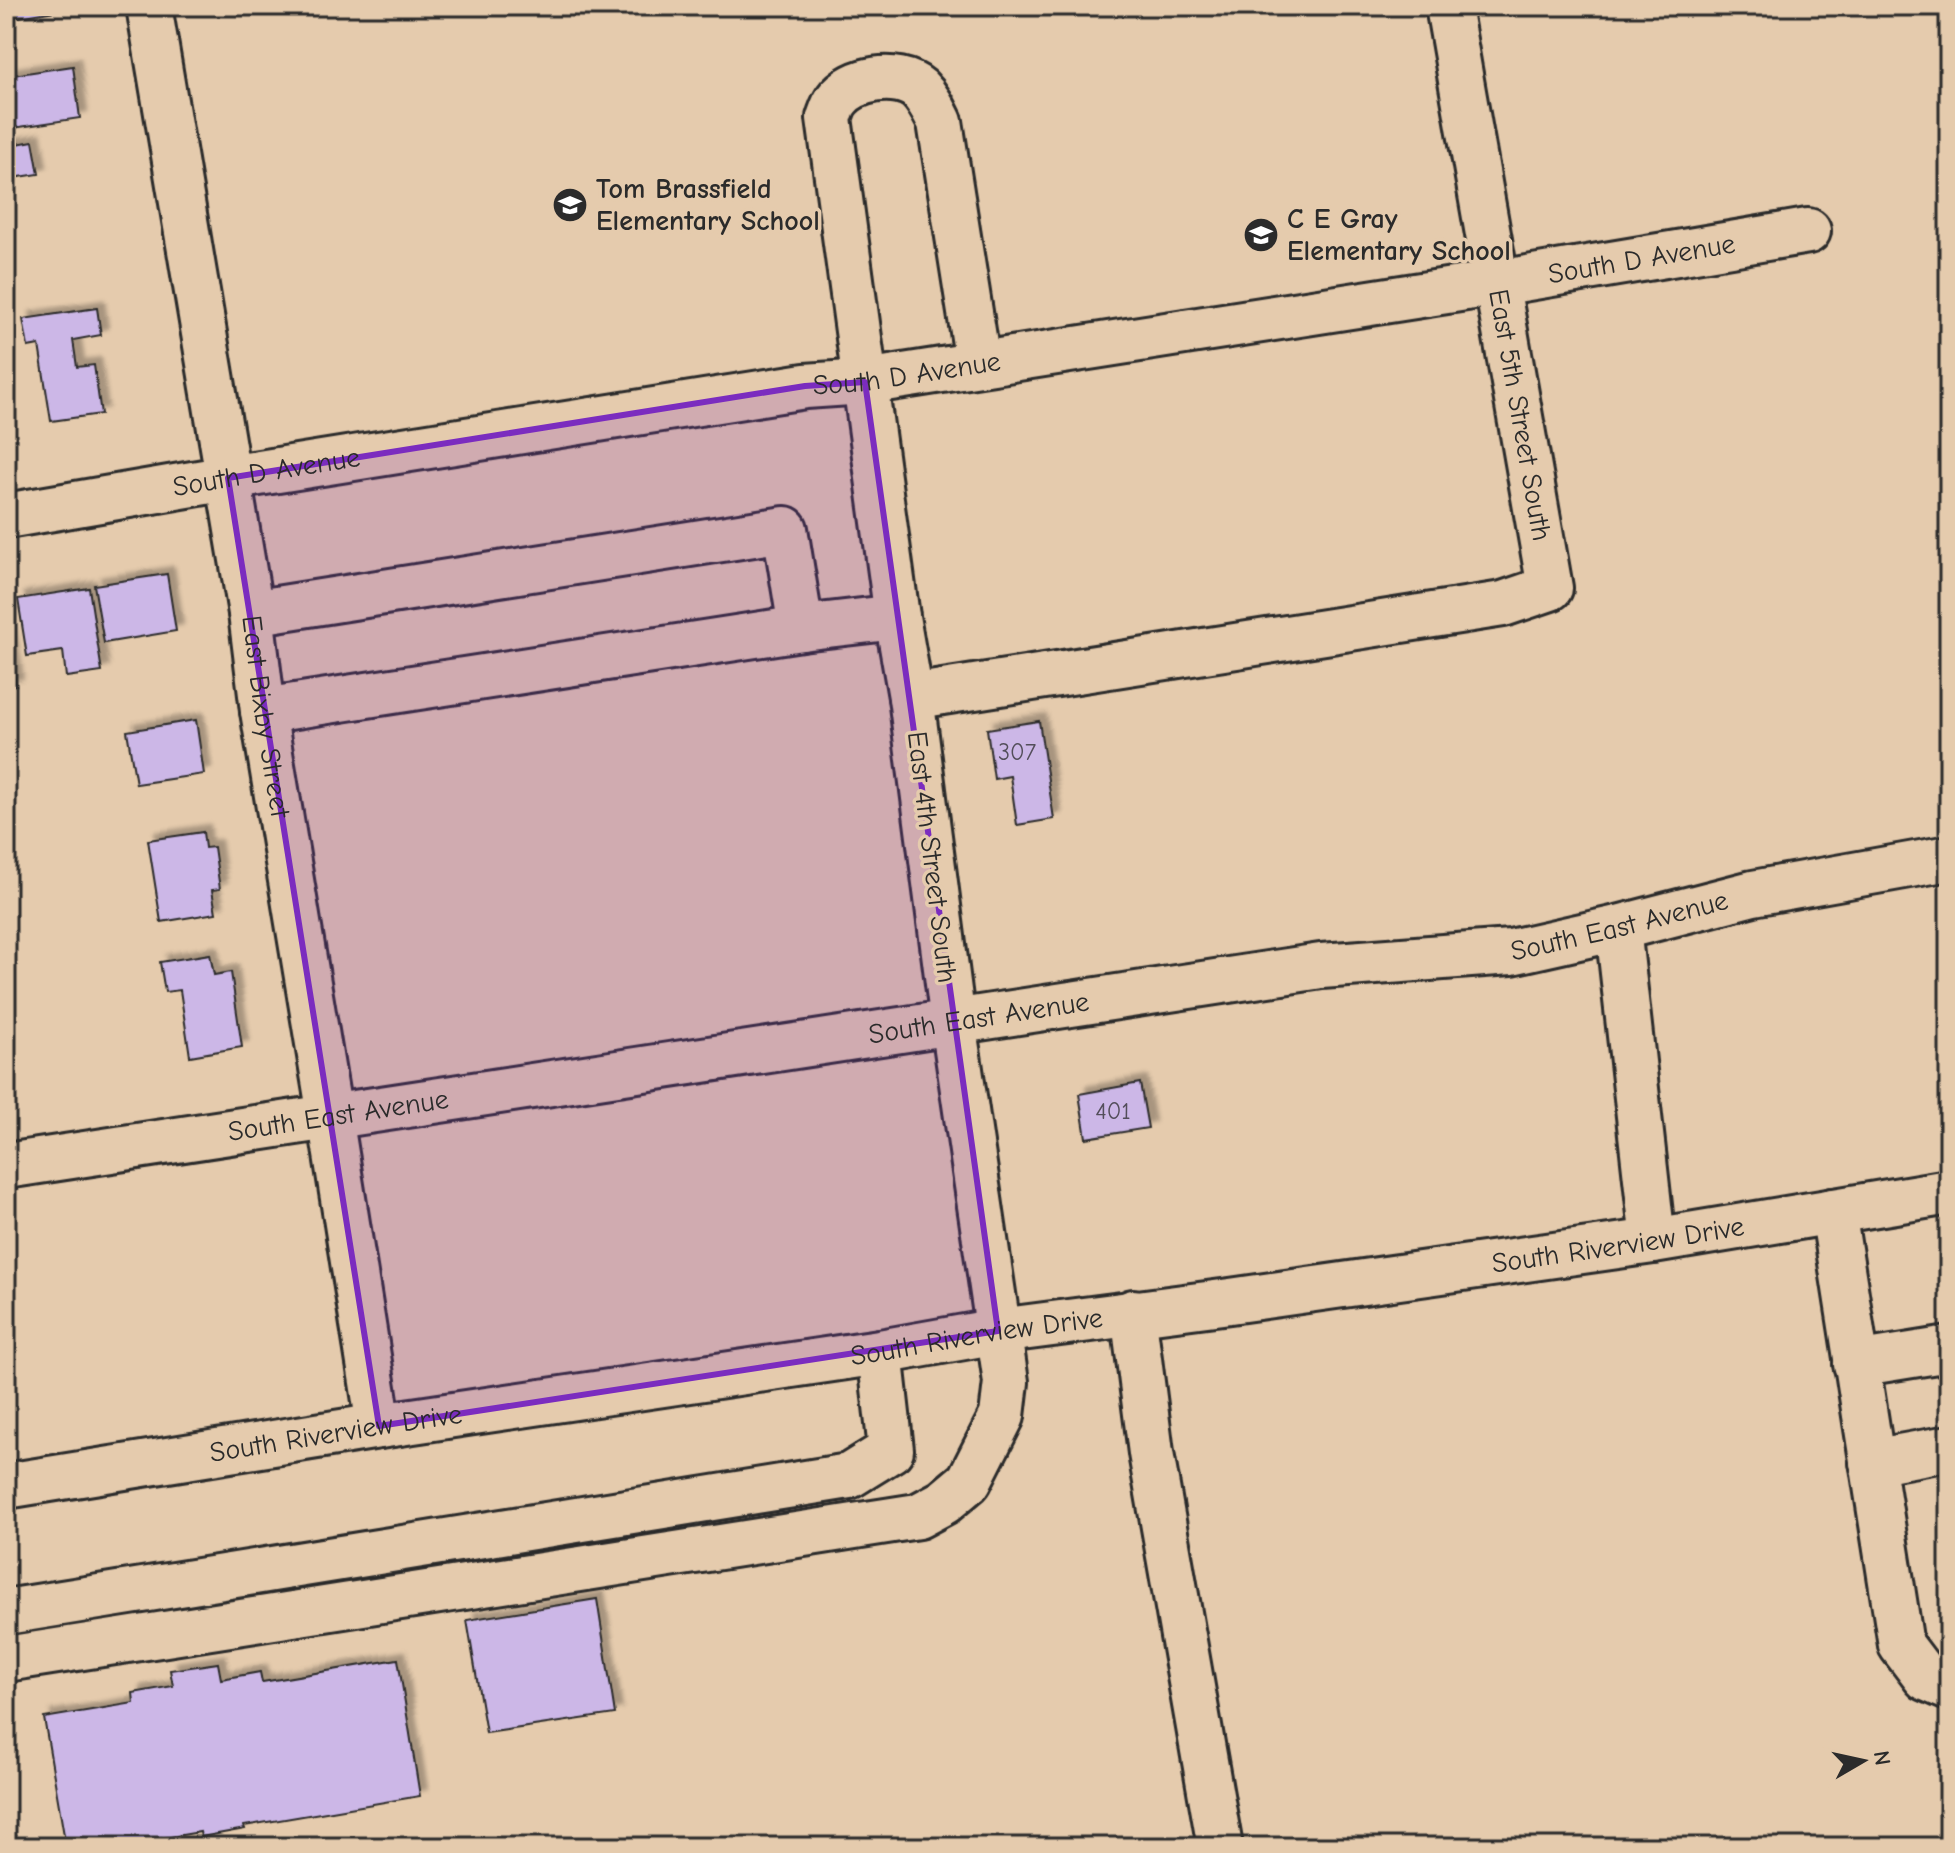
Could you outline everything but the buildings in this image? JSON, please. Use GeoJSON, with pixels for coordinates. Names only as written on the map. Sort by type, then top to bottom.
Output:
{"type":"FeatureCollection","features":[{"type":"Feature","properties":{"kind":"street","name":"East Bixby Street"},"geometry":{"type":"LineString","coordinates":[[149,6],[251,613],[263,711],[379,1426]]}},
{"type":"Feature","properties":{"kind":"street","name":"East 5th Street South"},"geometry":{"type":"LineString","coordinates":[[911,697],[1503,604],[1550,588],[1448,6]]}},
{"type":"Feature","properties":{"kind":"street","name":"East 4th Street South"},"geometry":{"type":"LineString","coordinates":[[6,1659],[918,1516],[944,1502],[969,1481],[1002,1416],[1006,1382],[953,1022],[911,697],[897,617],[829,118],[838,99],[856,85],[878,79],[899,80],[917,87],[931,103],[940,122],[978,363]]}},
{"type":"Feature","properties":{"kind":"street","name":"South D Avenue"},"geometry":{"type":"LineString","coordinates":[[6,516],[805,386],[865,382],[1808,231]]}},
{"type":"Feature","properties":{"kind":"street"},"geometry":{"type":"LineString","coordinates":[[251,613],[785,529],[801,628]]}},
{"type":"Feature","properties":{"kind":"street"},"geometry":{"type":"LineString","coordinates":[[263,711],[801,628],[897,617]]}},
{"type":"Feature","properties":{"kind":"street","name":"South East Avenue"},"geometry":{"type":"LineString","coordinates":[[6,1166],[1321,966],[1511,952],[1753,893],[1949,858]]}},
{"type":"Feature","properties":{"kind":"street"},"geometry":{"type":"LineString","coordinates":[[1618,928],[1653,1241]]}},
{"type":"Feature","properties":{"kind":"street","name":"South Riverview Drive"},"geometry":{"type":"LineString","coordinates":[[6,1486],[379,1426],[880,1352],[998,1331],[1653,1241],[1949,1192]]}},
{"type":"Feature","properties":{"kind":"street"},"geometry":{"type":"LineString","coordinates":[[1833,1211],[1901,1645],[1926,1678],[1949,1688]]}},
{"type":"Feature","properties":{"kind":"street"},"geometry":{"type":"LineString","coordinates":[[1133,1312],[1151,1453],[1220,1847]]}},
{"type":"Feature","properties":{"kind":"street"},"geometry":{"type":"LineString","coordinates":[[1856,1364],[1949,1349]]}},
{"type":"Feature","properties":{"kind":"street"},"geometry":{"type":"LineString","coordinates":[[6,1612],[849,1476],[891,1450],[880,1352]]}},
{"type":"Feature","properties":{"kind":"street"},"geometry":{"type":"LineString","coordinates":[[1872,1462],[1949,1448]]}},
{"type":"Feature","properties":{"kind":"highlighted area"},"geometry":{"type":"Polygon","coordinates":[[[865,382],[998,1331],[379,1426],[228,478],[805,386],[865,382]]]}},
{"type":"Feature","properties":{"kind":"place","name":"Tom Brassfield Elementary School"},"geometry":{"type":"Point","coordinates":[570,205]}},
{"type":"Feature","properties":{"kind":"place","name":"C E Gray Elementary School"},"geometry":{"type":"Point","coordinates":[1261,235]}}]}
